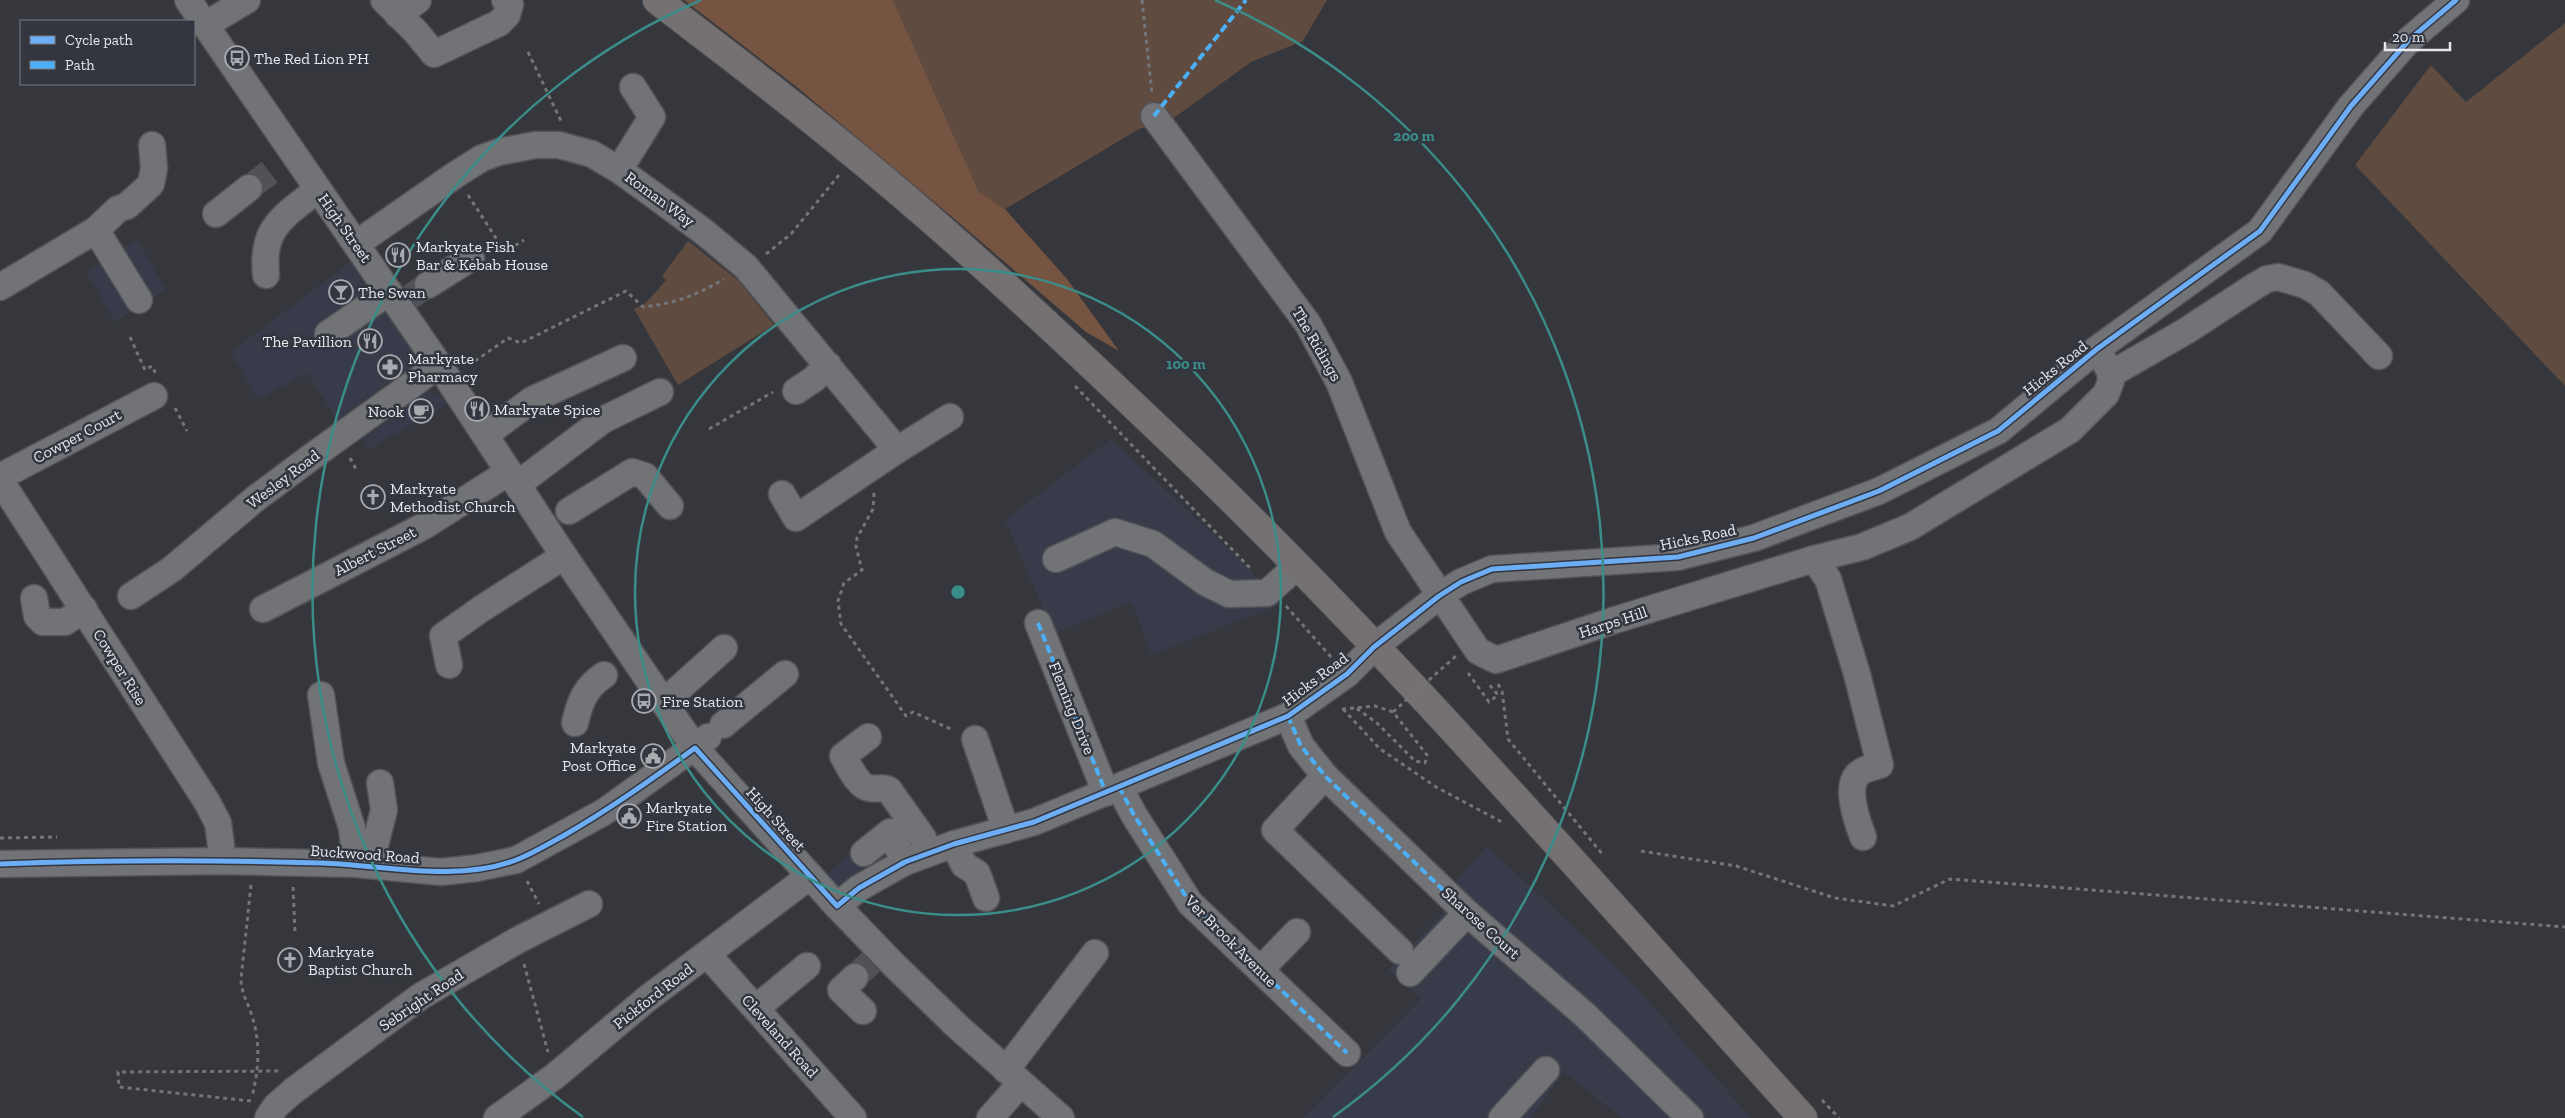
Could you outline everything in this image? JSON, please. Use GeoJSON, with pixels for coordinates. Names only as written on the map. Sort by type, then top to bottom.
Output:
{"type":"FeatureCollection","features":[{"type":"Feature","properties":{"kind":"main road"},"geometry":{"type":"LineString","coordinates":[[657,0],[836,140],[999,281],[1150,420],[1297,566],[1443,720],[1802,1118]]}},
{"type":"Feature","properties":{"kind":"street","name":"High Street"},"geometry":{"type":"LineString","coordinates":[[188,0],[205,25],[284,161],[318,189],[356,244],[406,295],[439,365],[514,478],[556,520],[564,556],[619,666],[709,737],[810,876],[837,906],[869,964],[1013,1077],[1061,1118]]}},
{"type":"Feature","properties":{"kind":"street"},"geometry":{"type":"LineString","coordinates":[[205,25],[247,0]]}},
{"type":"Feature","properties":{"kind":"street"},"geometry":{"type":"LineString","coordinates":[[400,5],[416,32],[434,54],[499,23],[507,15],[510,5],[506,0]]}},
{"type":"Feature","properties":{"kind":"street","name":"Hicks Road"},"geometry":{"type":"LineString","coordinates":[[837,906],[859,888],[916,858],[954,844],[1034,822],[1113,790],[1252,719],[1288,716],[1347,674],[1374,647],[1439,596],[1461,582],[1492,569],[1678,557],[1754,538],[1879,491],[1998,431],[2104,360],[2260,231],[2350,106],[2409,40],[2456,0]]}},
{"type":"Feature","properties":{"kind":"street"},"geometry":{"type":"LineString","coordinates":[[619,170],[652,117],[633,87]]}},
{"type":"Feature","properties":{"kind":"street","name":"The Ridings"},"geometry":{"type":"LineString","coordinates":[[1154,116],[1308,324],[1339,382],[1398,532],[1439,596]]}},
{"type":"Feature","properties":{"kind":"street"},"geometry":{"type":"LineString","coordinates":[[0,287],[96,230],[118,209],[127,206],[151,184],[154,168],[152,144]]}},
{"type":"Feature","properties":{"kind":"street","name":"Roman Way"},"geometry":{"type":"LineString","coordinates":[[356,244],[482,158],[498,152],[536,144],[560,145],[592,154],[619,170],[704,232],[746,267],[828,364],[897,450]]}},
{"type":"Feature","properties":{"kind":"street"},"geometry":{"type":"LineString","coordinates":[[216,214],[249,188]]}},
{"type":"Feature","properties":{"kind":"street"},"geometry":{"type":"LineString","coordinates":[[266,275],[267,245],[276,223],[318,189]]}},
{"type":"Feature","properties":{"kind":"street"},"geometry":{"type":"LineString","coordinates":[[96,230],[139,300]]}},
{"type":"Feature","properties":{"kind":"street"},"geometry":{"type":"LineString","coordinates":[[328,334],[406,295],[470,258]]}},
{"type":"Feature","properties":{"kind":"street"},"geometry":{"type":"LineString","coordinates":[[2104,360],[2130,364],[2186,331],[2255,286],[2267,279],[2278,277],[2305,285],[2319,294],[2378,356]]}},
{"type":"Feature","properties":{"kind":"street"},"geometry":{"type":"LineString","coordinates":[[485,434],[532,400],[623,358]]}},
{"type":"Feature","properties":{"kind":"street","name":"Harps Hill"},"geometry":{"type":"LineString","coordinates":[[1486,656],[1496,660],[1615,620],[1862,546],[1910,527],[2070,430],[2106,394],[2112,381],[2104,360]]}},
{"type":"Feature","properties":{"kind":"street"},"geometry":{"type":"LineString","coordinates":[[796,392],[814,379],[828,364]]}},
{"type":"Feature","properties":{"kind":"street","name":"Wesley Road"},"geometry":{"type":"LineString","coordinates":[[130,596],[172,569],[255,499],[439,365]]}},
{"type":"Feature","properties":{"kind":"street","name":"Albert Street"},"geometry":{"type":"LineString","coordinates":[[263,609],[514,478],[603,420],[660,392]]}},
{"type":"Feature","properties":{"kind":"street","name":"Cowper Court"},"geometry":{"type":"LineString","coordinates":[[0,478],[160,393]]}},
{"type":"Feature","properties":{"kind":"street"},"geometry":{"type":"LineString","coordinates":[[782,494],[796,518],[950,417]]}},
{"type":"Feature","properties":{"kind":"street"},"geometry":{"type":"LineString","coordinates":[[556,520],[626,474],[632,472],[645,476],[670,506]]}},
{"type":"Feature","properties":{"kind":"street","name":"Cowper Rise"},"geometry":{"type":"LineString","coordinates":[[0,478],[210,808],[218,823],[223,861]]}},
{"type":"Feature","properties":{"kind":"street"},"geometry":{"type":"LineString","coordinates":[[1056,560],[1115,532],[1153,544],[1204,582],[1229,594],[1249,595],[1267,593],[1297,566]]}},
{"type":"Feature","properties":{"kind":"street"},"geometry":{"type":"LineString","coordinates":[[449,665],[443,636],[480,609],[564,556]]}},
{"type":"Feature","properties":{"kind":"street"},"geometry":{"type":"LineString","coordinates":[[1814,559],[1828,579],[1857,674],[1880,765],[1861,772],[1855,778],[1852,794],[1854,812],[1863,836]]}},
{"type":"Feature","properties":{"kind":"street"},"geometry":{"type":"LineString","coordinates":[[1439,596],[1466,630],[1478,651],[1486,656]]}},
{"type":"Feature","properties":{"kind":"street"},"geometry":{"type":"LineString","coordinates":[[34,598],[37,616],[42,622],[64,622],[84,609]]}},
{"type":"Feature","properties":{"kind":"street","name":"Fleming Drive"},"geometry":{"type":"LineString","coordinates":[[1038,623],[1113,790]]}},
{"type":"Feature","properties":{"kind":"street"},"geometry":{"type":"LineString","coordinates":[[664,702],[724,648]]}},
{"type":"Feature","properties":{"kind":"street"},"geometry":{"type":"LineString","coordinates":[[575,723],[580,702],[586,690],[619,666]]}},
{"type":"Feature","properties":{"kind":"street","name":"Buckwood Road"},"geometry":{"type":"LineString","coordinates":[[0,864],[253,861],[363,864],[441,872],[477,868],[516,860],[604,812],[709,737],[785,674]]}},
{"type":"Feature","properties":{"kind":"street"},"geometry":{"type":"LineString","coordinates":[[321,695],[331,763],[363,864]]}},
{"type":"Feature","properties":{"kind":"street","name":"Sharose Court"},"geometry":{"type":"LineString","coordinates":[[1288,716],[1301,746],[1325,776],[1467,913],[1585,1015],[1690,1118]]}},
{"type":"Feature","properties":{"kind":"street"},"geometry":{"type":"LineString","coordinates":[[864,853],[890,832],[916,858],[923,838],[889,790],[884,787],[868,788],[862,784],[843,756],[868,738]]}},
{"type":"Feature","properties":{"kind":"street"},"geometry":{"type":"LineString","coordinates":[[975,739],[1006,830]]}},
{"type":"Feature","properties":{"kind":"street"},"geometry":{"type":"LineString","coordinates":[[1325,776],[1274,830],[1405,962],[1467,913]]}},
{"type":"Feature","properties":{"kind":"street"},"geometry":{"type":"LineString","coordinates":[[363,864],[384,810],[380,783]]}},
{"type":"Feature","properties":{"kind":"street","name":"Ver Brook Avenue"},"geometry":{"type":"LineString","coordinates":[[1113,790],[1134,815],[1190,903],[1347,1053]]}},
{"type":"Feature","properties":{"kind":"street"},"geometry":{"type":"LineString","coordinates":[[954,844],[964,865],[977,873],[986,898]]}},
{"type":"Feature","properties":{"kind":"street","name":"Pickford Road"},"geometry":{"type":"LineString","coordinates":[[497,1118],[555,1076],[648,998],[810,876]]}},
{"type":"Feature","properties":{"kind":"street","name":"Sebright Road"},"geometry":{"type":"LineString","coordinates":[[257,1110],[276,1106],[420,996],[518,940],[589,904]]}},
{"type":"Feature","properties":{"kind":"street"},"geometry":{"type":"LineString","coordinates":[[1260,970],[1297,932]]}},
{"type":"Feature","properties":{"kind":"street"},"geometry":{"type":"LineString","coordinates":[[990,1118],[1013,1077],[1095,953]]}},
{"type":"Feature","properties":{"kind":"street","name":"Cleveland Road"},"geometry":{"type":"LineString","coordinates":[[707,954],[853,1118]]}},
{"type":"Feature","properties":{"kind":"street"},"geometry":{"type":"LineString","coordinates":[[862,1011],[841,990],[869,964]]}},
{"type":"Feature","properties":{"kind":"street"},"geometry":{"type":"LineString","coordinates":[[756,1008],[807,966]]}},
{"type":"Feature","properties":{"kind":"street"},"geometry":{"type":"LineString","coordinates":[[1502,1118],[1546,1070]]}},
{"type":"Feature","properties":{"kind":"path"},"geometry":{"type":"LineString","coordinates":[[1142,0],[1154,116]]}},
{"type":"Feature","properties":{"kind":"path"},"geometry":{"type":"LineString","coordinates":[[528,52],[560,119],[563,130],[560,145]]}},
{"type":"Feature","properties":{"kind":"path"},"geometry":{"type":"LineString","coordinates":[[455,175],[505,252],[524,240]]}},
{"type":"Feature","properties":{"kind":"path"},"geometry":{"type":"LineString","coordinates":[[474,361],[508,338],[521,343],[626,291],[643,307],[665,305],[687,298],[764,256],[791,234],[839,175],[847,181]]}},
{"type":"Feature","properties":{"kind":"path"},"geometry":{"type":"LineString","coordinates":[[130,337],[145,370],[152,366],[160,393],[187,431]]}},
{"type":"Feature","properties":{"kind":"path"},"geometry":{"type":"LineString","coordinates":[[1073,384],[1271,590],[1347,674]]}},
{"type":"Feature","properties":{"kind":"path"},"geometry":{"type":"LineString","coordinates":[[709,429],[780,388],[796,392]]}},
{"type":"Feature","properties":{"kind":"path"},"geometry":{"type":"LineString","coordinates":[[863,473],[874,493],[872,509],[857,538],[856,546],[862,570],[844,583],[838,602],[841,624],[906,716],[913,712],[975,739]]}},
{"type":"Feature","properties":{"kind":"path"},"geometry":{"type":"LineString","coordinates":[[1393,712],[1456,656]]}},
{"type":"Feature","properties":{"kind":"path"},"geometry":{"type":"LineString","coordinates":[[1486,656],[1502,691],[1508,738],[1558,803],[1610,863]]}},
{"type":"Feature","properties":{"kind":"path"},"geometry":{"type":"LineString","coordinates":[[1375,706],[1393,712],[1427,755],[1425,763],[1415,761],[1377,723],[1356,708],[1375,706]]}},
{"type":"Feature","properties":{"kind":"path"},"geometry":{"type":"LineString","coordinates":[[1343,709],[1380,749],[1451,796],[1506,823]]}},
{"type":"Feature","properties":{"kind":"path"},"geometry":{"type":"LineString","coordinates":[[1641,850],[1736,866],[1835,898],[1893,906],[1950,878],[2565,927]]}},
{"type":"Feature","properties":{"kind":"path"},"geometry":{"type":"LineString","coordinates":[[516,860],[549,925]]}},
{"type":"Feature","properties":{"kind":"path"},"geometry":{"type":"LineString","coordinates":[[253,861],[241,986],[257,1036],[258,1070],[257,1110],[120,1087],[118,1072],[258,1070],[318,1073]]}},
{"type":"Feature","properties":{"kind":"path"},"geometry":{"type":"LineString","coordinates":[[292,862],[295,931]]}},
{"type":"Feature","properties":{"kind":"path"},"geometry":{"type":"LineString","coordinates":[[518,940],[555,1076]]}},
{"type":"Feature","properties":{"kind":"path"},"geometry":{"type":"LineString","coordinates":[[1819,1096],[1839,1118]]}},
{"type":"Feature","properties":{"kind":"shaded area"},"geometry":{"type":"Polygon","coordinates":[[[684,0],[893,0],[979,192],[1005,209],[1067,279],[1119,351],[1086,332],[798,88],[684,0]]]}},
{"type":"Feature","properties":{"kind":"shaded area"},"geometry":{"type":"Polygon","coordinates":[[[893,0],[1327,0],[1303,41],[1251,62],[1171,120],[1139,129],[1005,209],[979,192],[893,0]]]}},
{"type":"Feature","properties":{"kind":"shaded area"},"geometry":{"type":"Polygon","coordinates":[[[2565,23],[2565,386],[2355,165],[2431,65],[2466,102],[2565,23]]]}},
{"type":"Feature","properties":{"kind":"shaded area"},"geometry":{"type":"Polygon","coordinates":[[[137,239],[166,289],[115,322],[86,272],[137,239]]]}},
{"type":"Feature","properties":{"kind":"shaded area"},"geometry":{"type":"Polygon","coordinates":[[[688,241],[738,280],[774,325],[678,385],[634,309],[646,303],[666,280],[662,276],[688,241]]]}},
{"type":"Feature","properties":{"kind":"shaded area"},"geometry":{"type":"Polygon","coordinates":[[[353,260],[421,359],[337,420],[307,373],[258,400],[231,352],[353,260]]]}},
{"type":"Feature","properties":{"kind":"shaded area"},"geometry":{"type":"Polygon","coordinates":[[[431,390],[449,403],[368,450],[363,439],[427,391],[431,390]]]}},
{"type":"Feature","properties":{"kind":"shaded area"},"geometry":{"type":"Polygon","coordinates":[[[1111,439],[1246,565],[1279,605],[1152,655],[1131,602],[1054,634],[1005,520],[1111,439]]]}},
{"type":"Feature","properties":{"kind":"shaded area"},"geometry":{"type":"Polygon","coordinates":[[[896,811],[915,843],[839,890],[826,875],[896,811]]]}},
{"type":"Feature","properties":{"kind":"shaded area"},"geometry":{"type":"Polygon","coordinates":[[[1487,846],[1627,977],[1751,1118],[1622,1118],[1564,1072],[1531,1118],[1303,1118],[1421,999],[1388,970],[1443,913],[1440,899],[1487,846]]]}},
{"type":"Feature","properties":{"kind":"tunnel"},"geometry":{"type":"LineString","coordinates":[[249,188],[275,168]]}},
{"type":"Feature","properties":{"kind":"tunnel"},"geometry":{"type":"LineString","coordinates":[[410,297],[428,285]]}},
{"type":"Feature","properties":{"kind":"tunnel"},"geometry":{"type":"LineString","coordinates":[[855,977],[871,962]]}},
{"type":"Feature","properties":{"kind":"marked path"},"geometry":{"type":"LineString","coordinates":[[1154,116],[1246,0]]}},
{"type":"Feature","properties":{"kind":"marked path"},"geometry":{"type":"LineString","coordinates":[[1038,623],[1106,793]]}},
{"type":"Feature","properties":{"kind":"marked path"},"geometry":{"type":"LineString","coordinates":[[1288,716],[1301,746],[1325,776],[1467,913]]}},
{"type":"Feature","properties":{"kind":"marked path"},"geometry":{"type":"LineString","coordinates":[[1119,787],[1134,815],[1190,903],[1347,1053]]}},
{"type":"Feature","properties":{"kind":"cycle path"},"geometry":{"type":"LineString","coordinates":[[0,864],[120,861],[241,861],[345,864],[444,872],[493,867],[522,858],[580,826],[695,748],[837,906],[859,888],[905,862],[954,844],[1034,822],[1288,716],[1347,674],[1374,647],[1439,596],[1461,582],[1492,569],[1678,557],[1754,538],[1879,491],[1998,431],[2097,349],[2260,231],[2351,106],[2409,40],[2456,0]]}},
{"type":"Feature","properties":{"kind":"place","name":"The Red Lion PH"},"geometry":{"type":"Point","coordinates":[237,58]}},
{"type":"Feature","properties":{"kind":"place","name":"Markyate Fish Bar & Kebab House"},"geometry":{"type":"Point","coordinates":[398,255]}},
{"type":"Feature","properties":{"kind":"place","name":"The Swan"},"geometry":{"type":"Point","coordinates":[341,292]}},
{"type":"Feature","properties":{"kind":"place","name":"The Pavillion"},"geometry":{"type":"Point","coordinates":[370,341]}},
{"type":"Feature","properties":{"kind":"place","name":"Markyate Pharmacy"},"geometry":{"type":"Point","coordinates":[390,367]}},
{"type":"Feature","properties":{"kind":"place","name":"Markyate Spice"},"geometry":{"type":"Point","coordinates":[477,409]}},
{"type":"Feature","properties":{"kind":"place","name":"Nook"},"geometry":{"type":"Point","coordinates":[421,411]}},
{"type":"Feature","properties":{"kind":"place","name":"Markyate Methodist Church"},"geometry":{"type":"Point","coordinates":[373,497]}},
{"type":"Feature","properties":{"kind":"place","name":"Fire Station"},"geometry":{"type":"Point","coordinates":[644,701]}},
{"type":"Feature","properties":{"kind":"place","name":"Markyate Post Office"},"geometry":{"type":"Point","coordinates":[653,756]}},
{"type":"Feature","properties":{"kind":"place","name":"Markyate Fire Station"},"geometry":{"type":"Point","coordinates":[629,816]}},
{"type":"Feature","properties":{"kind":"place","name":"Markyate Baptist Church"},"geometry":{"type":"Point","coordinates":[290,960]}}]}
